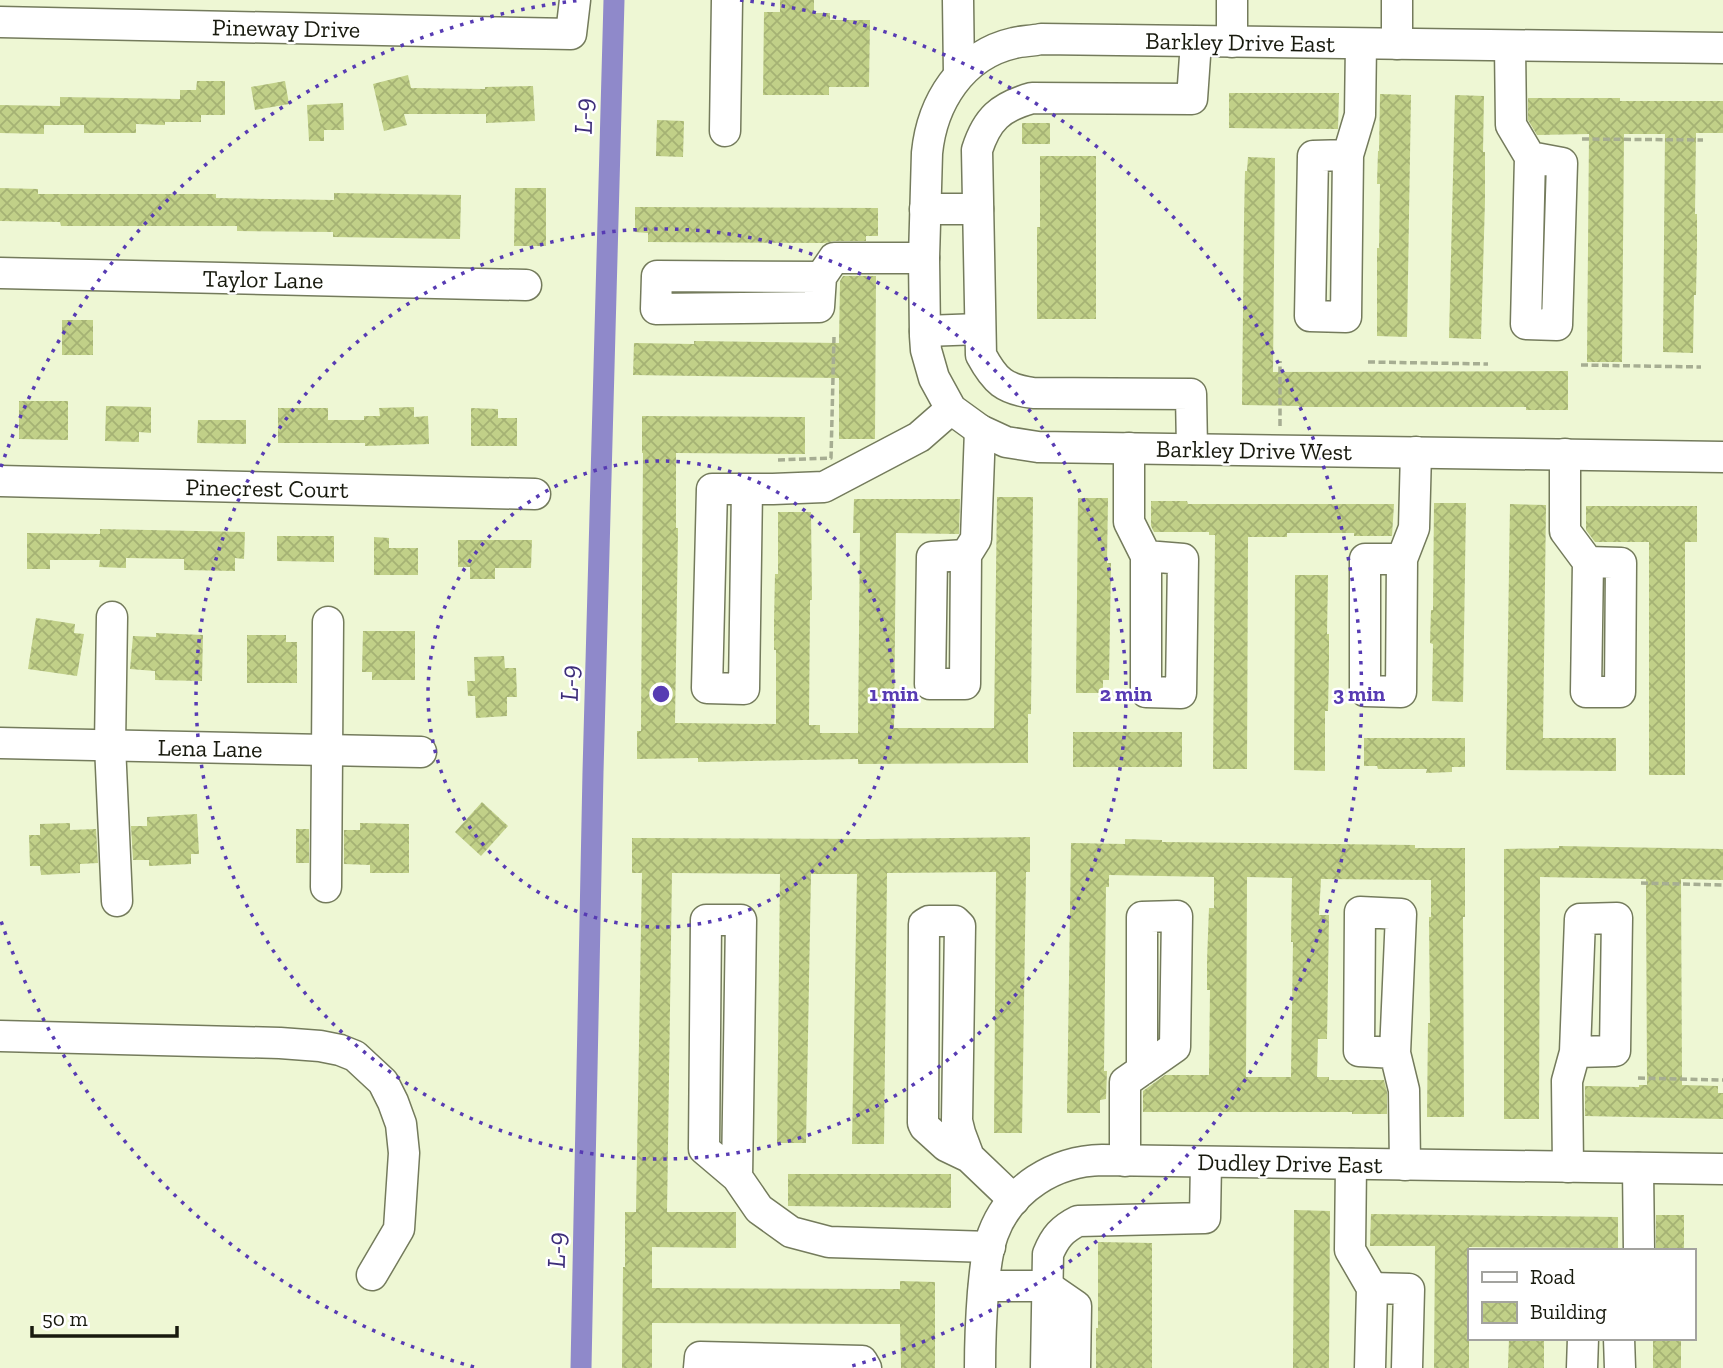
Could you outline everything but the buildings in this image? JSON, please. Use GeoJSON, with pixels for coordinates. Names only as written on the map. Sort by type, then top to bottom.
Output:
{"type":"FeatureCollection","features":[{"type":"Feature","properties":{"kind":"street","name":"Pineway Drive"},"geometry":{"type":"LineString","coordinates":[[0,22],[571,34],[575,0]]}},
{"type":"Feature","properties":{"kind":"street"},"geometry":{"type":"LineString","coordinates":[[725,131],[727,0]]}},
{"type":"Feature","properties":{"kind":"street"},"geometry":{"type":"LineString","coordinates":[[958,0],[959,75]]}},
{"type":"Feature","properties":{"kind":"street"},"geometry":{"type":"LineString","coordinates":[[1232,0],[1232,42]]}},
{"type":"Feature","properties":{"kind":"street"},"geometry":{"type":"LineString","coordinates":[[1397,0],[1397,44]]}},
{"type":"Feature","properties":{"kind":"street","name":"Barkley Drive East"},"geometry":{"type":"LineString","coordinates":[[924,258],[927,153],[931,124],[942,98],[959,75],[974,61],[1013,43],[1041,39],[1723,48]]}},
{"type":"Feature","properties":{"kind":"street"},"geometry":{"type":"LineString","coordinates":[[1192,449],[1191,394],[1033,393],[1001,383],[989,371],[981,355],[977,150],[983,131],[996,115],[1012,103],[1032,98],[1192,99],[1196,42]]}},
{"type":"Feature","properties":{"kind":"street"},"geometry":{"type":"LineString","coordinates":[[1348,155],[1313,156],[1310,316],[1346,317],[1348,155],[1360,115],[1361,44]]}},
{"type":"Feature","properties":{"kind":"street"},"geometry":{"type":"LineString","coordinates":[[1510,46],[1511,125],[1530,157],[1526,324],[1557,325],[1562,163],[1530,157]]}},
{"type":"Feature","properties":{"kind":"street"},"geometry":{"type":"LineString","coordinates":[[925,209],[978,209]]}},
{"type":"Feature","properties":{"kind":"street"},"geometry":{"type":"LineString","coordinates":[[821,277],[657,276],[656,309],[819,307],[821,277],[834,258],[924,258]]}},
{"type":"Feature","properties":{"kind":"street","name":"Barkley Drive West"},"geometry":{"type":"LineString","coordinates":[[924,258],[926,350],[934,378],[951,410],[993,437],[1020,445],[1723,457]]}},
{"type":"Feature","properties":{"kind":"street","name":"Taylor Lane"},"geometry":{"type":"LineString","coordinates":[[0,273],[526,285]]}},
{"type":"Feature","properties":{"kind":"street"},"geometry":{"type":"LineString","coordinates":[[925,331],[980,329]]}},
{"type":"Feature","properties":{"kind":"street"},"geometry":{"type":"LineString","coordinates":[[747,489],[744,689],[706,688],[712,489],[824,487],[919,437],[951,410]]}},
{"type":"Feature","properties":{"kind":"street"},"geometry":{"type":"LineString","coordinates":[[966,555],[976,539],[980,430]]}},
{"type":"Feature","properties":{"kind":"street"},"geometry":{"type":"LineString","coordinates":[[1129,448],[1129,522],[1146,556]]}},
{"type":"Feature","properties":{"kind":"street"},"geometry":{"type":"LineString","coordinates":[[1402,559],[1414,528],[1416,452]]}},
{"type":"Feature","properties":{"kind":"street"},"geometry":{"type":"LineString","coordinates":[[1565,454],[1565,531],[1588,562]]}},
{"type":"Feature","properties":{"kind":"street","name":"Pinecrest Court"},"geometry":{"type":"LineString","coordinates":[[0,481],[535,494]]}},
{"type":"Feature","properties":{"kind":"street"},"geometry":{"type":"LineString","coordinates":[[111,617],[110,746],[117,901]]}},
{"type":"Feature","properties":{"kind":"street"},"geometry":{"type":"LineString","coordinates":[[326,887],[328,622]]}},
{"type":"Feature","properties":{"kind":"street","name":"Lena Lane"},"geometry":{"type":"LineString","coordinates":[[0,743],[421,752]]}},
{"type":"Feature","properties":{"kind":"street"},"geometry":{"type":"LineString","coordinates":[[737,1177],[741,920],[706,920],[704,1149],[737,1177],[760,1209],[791,1232],[829,1242],[990,1247]]}},
{"type":"Feature","properties":{"kind":"street"},"geometry":{"type":"LineString","coordinates":[[969,1157],[957,1121],[960,926],[955,921],[929,921],[924,924],[922,1120],[925,1127],[946,1146],[969,1157],[1014,1199]]}},
{"type":"Feature","properties":{"kind":"street"},"geometry":{"type":"LineString","coordinates":[[0,1037],[281,1043],[320,1046],[355,1056],[383,1082],[401,1124],[404,1153],[399,1229],[372,1275]]}},
{"type":"Feature","properties":{"kind":"street"},"geometry":{"type":"LineString","coordinates":[[1567,1167],[1567,1081],[1575,1052]]}},
{"type":"Feature","properties":{"kind":"street"},"geometry":{"type":"LineString","coordinates":[[1395,1053],[1404,1090],[1405,1165]]}},
{"type":"Feature","properties":{"kind":"street"},"geometry":{"type":"LineString","coordinates":[[1125,1161],[1125,1082],[1142,1070]]}},
{"type":"Feature","properties":{"kind":"street","name":"Dudley Drive East"},"geometry":{"type":"LineString","coordinates":[[980,1368],[984,1286],[990,1247],[998,1223],[1014,1199],[1035,1181],[1060,1167],[1088,1161],[1125,1161],[1723,1169]]}},
{"type":"Feature","properties":{"kind":"street"},"geometry":{"type":"LineString","coordinates":[[1046,1368],[1048,1254],[1054,1239],[1064,1228],[1078,1221],[1205,1218],[1206,1162]]}},
{"type":"Feature","properties":{"kind":"street"},"geometry":{"type":"LineString","coordinates":[[1351,1164],[1350,1250],[1372,1288],[1370,1368]]}},
{"type":"Feature","properties":{"kind":"street"},"geometry":{"type":"LineString","coordinates":[[1638,1168],[1639,1249]]}},
{"type":"Feature","properties":{"kind":"street"},"geometry":{"type":"LineString","coordinates":[[984,1286],[1047,1286],[1076,1306],[1075,1368]]}},
{"type":"Feature","properties":{"kind":"street"},"geometry":{"type":"LineString","coordinates":[[1372,1288],[1409,1289],[1407,1368]]}},
{"type":"Feature","properties":{"kind":"street"},"geometry":{"type":"LineString","coordinates":[[1582,1368],[1583,1340]]}},
{"type":"Feature","properties":{"kind":"street"},"geometry":{"type":"LineString","coordinates":[[1619,1340],[1620,1368]]}},
{"type":"Feature","properties":{"kind":"street"},"geometry":{"type":"LineString","coordinates":[[699,1368],[699,1357],[862,1361],[866,1368]]}},
{"type":"Feature","properties":{"kind":"path"},"geometry":{"type":"LineString","coordinates":[[1582,139],[1703,140]]}},
{"type":"Feature","properties":{"kind":"path"},"geometry":{"type":"LineString","coordinates":[[778,460],[831,458],[834,337]]}},
{"type":"Feature","properties":{"kind":"path"},"geometry":{"type":"LineString","coordinates":[[1280,361],[1280,428]]}},
{"type":"Feature","properties":{"kind":"path"},"geometry":{"type":"LineString","coordinates":[[1368,362],[1488,364]]}},
{"type":"Feature","properties":{"kind":"path"},"geometry":{"type":"LineString","coordinates":[[1581,365],[1701,367]]}},
{"type":"Feature","properties":{"kind":"path"},"geometry":{"type":"LineString","coordinates":[[1641,883],[1723,885]]}},
{"type":"Feature","properties":{"kind":"path"},"geometry":{"type":"LineString","coordinates":[[1638,1078],[1723,1080]]}},
{"type":"Feature","properties":{"kind":"waterway","name":"L-9"},"geometry":{"type":"LineString","coordinates":[[581,1368],[593,772],[614,0]]}}]}
